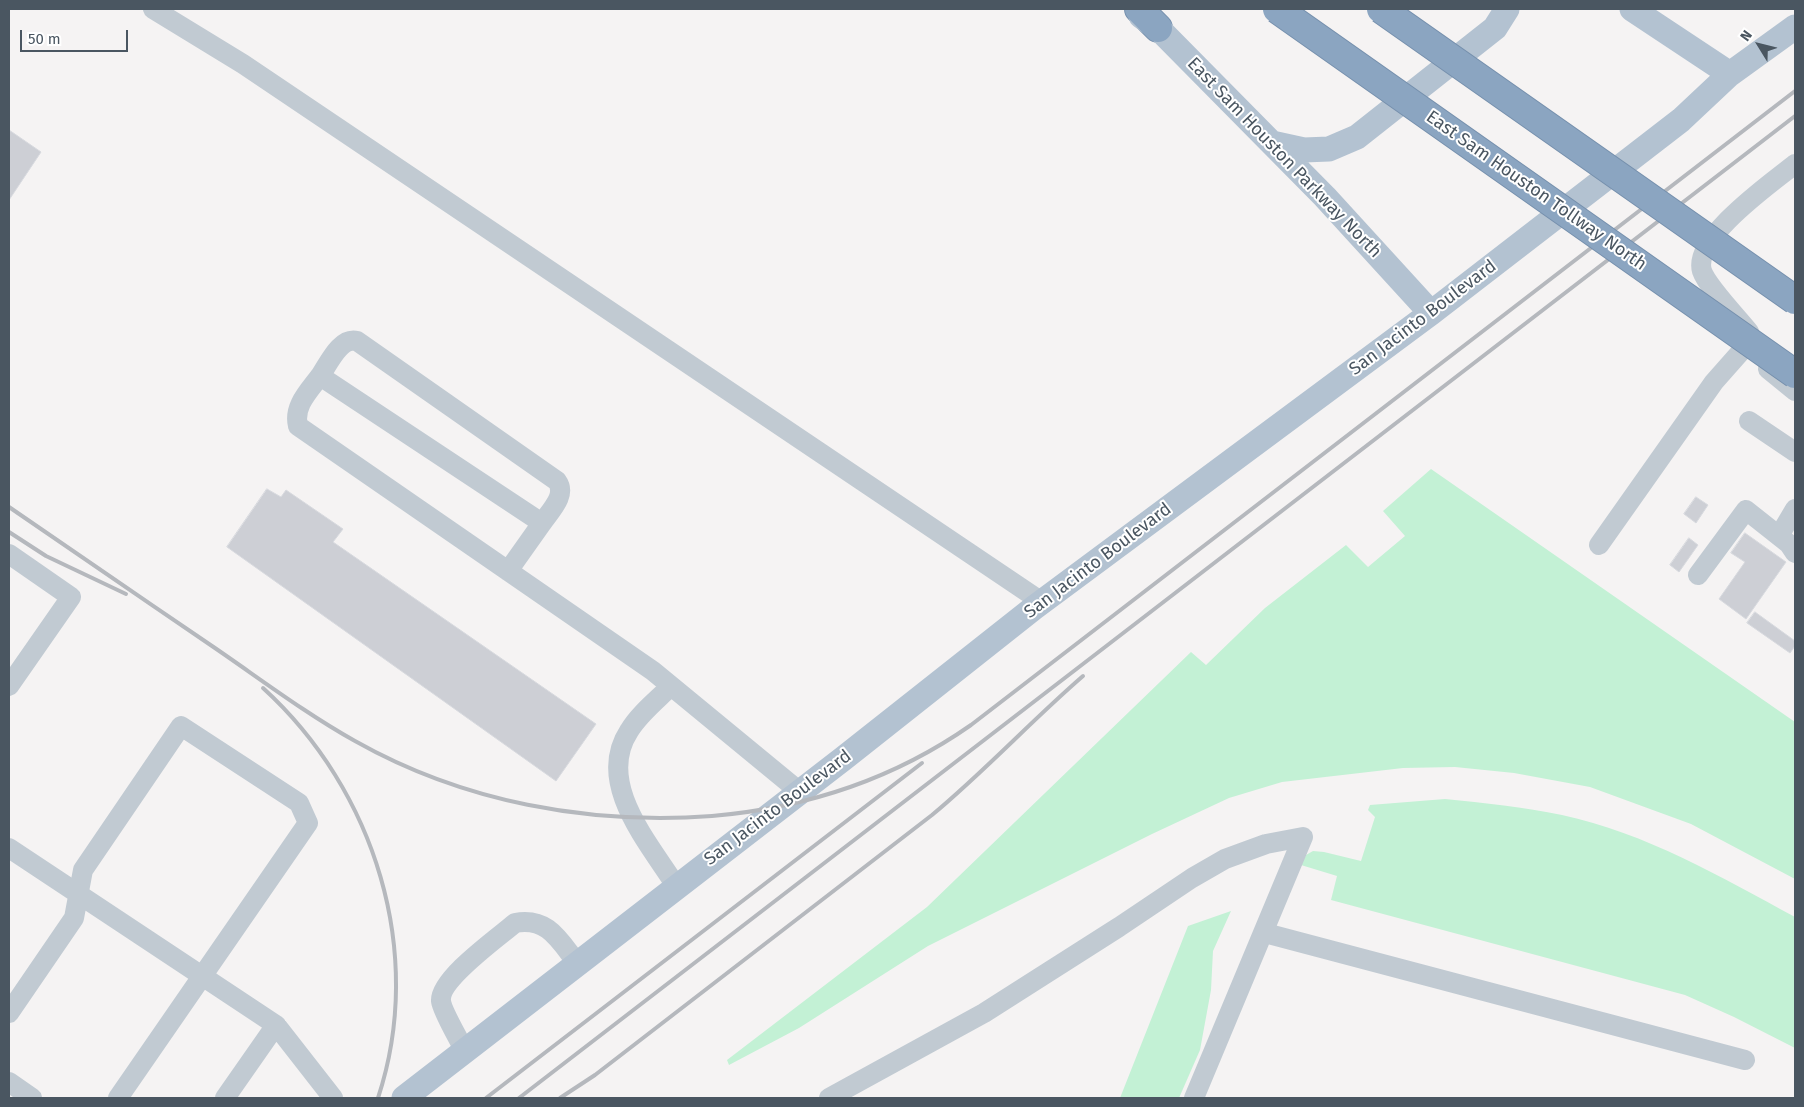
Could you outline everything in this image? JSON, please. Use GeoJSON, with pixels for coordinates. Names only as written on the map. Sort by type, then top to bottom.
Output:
{"type":"FeatureCollection","features":[{"type":"Feature","properties":{"kind":"highway"},"geometry":{"type":"LineString","coordinates":[[1139,9],[1158,28]]}},
{"type":"Feature","properties":{"kind":"highway","name":"East Sam Houston Tollway North"},"geometry":{"type":"LineString","coordinates":[[1277,9],[1795,374]]}},
{"type":"Feature","properties":{"kind":"highway"},"geometry":{"type":"LineString","coordinates":[[1381,9],[1795,300]]}},
{"type":"Feature","properties":{"kind":"main road","name":"East Sam Houston Parkway North"},"geometry":{"type":"LineString","coordinates":[[1131,9],[1158,28],[1272,143],[1325,197],[1431,313]]}},
{"type":"Feature","properties":{"kind":"main road"},"geometry":{"type":"LineString","coordinates":[[1272,143],[1304,150],[1329,149],[1357,137],[1495,28],[1507,9]]}},
{"type":"Feature","properties":{"kind":"main road"},"geometry":{"type":"LineString","coordinates":[[1632,9],[1730,74]]}},
{"type":"Feature","properties":{"kind":"main road","name":"San Jacinto Boulevard"},"geometry":{"type":"LineString","coordinates":[[404,1098],[1042,602],[1431,313],[1681,120],[1730,74],[1795,27]]}},
{"type":"Feature","properties":{"kind":"street"},"geometry":{"type":"LineString","coordinates":[[153,9],[259,75],[1042,602]]}},
{"type":"Feature","properties":{"kind":"street"},"geometry":{"type":"LineString","coordinates":[[1795,164],[1726,222],[1702,256],[1702,270],[1749,332],[1760,363],[1795,391]]}},
{"type":"Feature","properties":{"kind":"street"},"geometry":{"type":"LineString","coordinates":[[1599,545],[1714,382],[1752,339]]}},
{"type":"Feature","properties":{"kind":"street"},"geometry":{"type":"LineString","coordinates":[[508,571],[561,494],[561,486],[557,481],[357,341],[350,340],[344,343],[298,408],[296,418],[298,426],[671,686],[800,792]]}},
{"type":"Feature","properties":{"kind":"street"},"geometry":{"type":"LineString","coordinates":[[320,376],[542,523]]}},
{"type":"Feature","properties":{"kind":"street"},"geometry":{"type":"LineString","coordinates":[[1749,421],[1795,452]]}},
{"type":"Feature","properties":{"kind":"street"},"geometry":{"type":"LineString","coordinates":[[1779,536],[1795,509]]}},
{"type":"Feature","properties":{"kind":"street"},"geometry":{"type":"LineString","coordinates":[[1698,575],[1746,510],[1789,544],[1795,553]]}},
{"type":"Feature","properties":{"kind":"street"},"geometry":{"type":"LineString","coordinates":[[9,554],[71,597],[12,673]]}},
{"type":"Feature","properties":{"kind":"street"},"geometry":{"type":"LineString","coordinates":[[671,686],[628,731],[618,760],[619,785],[627,808],[676,886]]}},
{"type":"Feature","properties":{"kind":"street"},"geometry":{"type":"LineString","coordinates":[[9,1013],[74,918],[83,870],[181,726],[300,803],[308,823],[118,1098]]}},
{"type":"Feature","properties":{"kind":"street"},"geometry":{"type":"LineString","coordinates":[[829,1098],[984,1013],[1103,938],[1192,878],[1225,859],[1266,844],[1304,837],[1194,1098]]}},
{"type":"Feature","properties":{"kind":"street"},"geometry":{"type":"LineString","coordinates":[[9,848],[276,1025],[333,1098]]}},
{"type":"Feature","properties":{"kind":"street"},"geometry":{"type":"LineString","coordinates":[[464,1050],[441,1001],[443,991],[452,978],[515,923],[527,921],[539,923],[555,934],[577,963]]}},
{"type":"Feature","properties":{"kind":"street"},"geometry":{"type":"LineString","coordinates":[[1265,933],[1745,1060]]}},
{"type":"Feature","properties":{"kind":"street"},"geometry":{"type":"LineString","coordinates":[[225,1098],[276,1025]]}},
{"type":"Feature","properties":{"kind":"street"},"geometry":{"type":"LineString","coordinates":[[9,1082],[32,1098]]}},
{"type":"Feature","properties":{"kind":"green space"},"geometry":{"type":"Polygon","coordinates":[[[1431,469],[1795,722],[1795,879],[1691,824],[1590,787],[1514,773],[1455,767],[1403,768],[1282,782],[1229,798],[1152,834],[928,946],[799,1028],[729,1065],[727,1060],[927,907],[1191,652],[1206,665],[1265,608],[1346,545],[1368,567],[1405,536],[1383,511],[1431,469]]]}},
{"type":"Feature","properties":{"kind":"green space"},"geometry":{"type":"Polygon","coordinates":[[[1445,799],[1548,812],[1593,823],[1623,833],[1711,872],[1795,917],[1795,1048],[1685,995],[1331,900],[1337,876],[1301,865],[1306,855],[1313,851],[1361,861],[1375,817],[1368,810],[1370,805],[1445,799]]]}},
{"type":"Feature","properties":{"kind":"green space"},"geometry":{"type":"Polygon","coordinates":[[[1231,911],[1213,951],[1211,990],[1200,1050],[1179,1098],[1120,1098],[1188,926],[1231,911]]]}},
{"type":"Feature","properties":{"kind":"building"},"geometry":{"type":"Polygon","coordinates":[[[9,130],[41,152],[9,200],[9,130]]]}},
{"type":"Feature","properties":{"kind":"building"},"geometry":{"type":"Polygon","coordinates":[[[267,489],[281,497],[286,490],[343,529],[333,542],[596,724],[556,781],[227,547],[267,489]]]}},
{"type":"Feature","properties":{"kind":"building"},"geometry":{"type":"Polygon","coordinates":[[[1696,497],[1708,505],[1696,523],[1684,514],[1696,497]]]}},
{"type":"Feature","properties":{"kind":"building"},"geometry":{"type":"Polygon","coordinates":[[[1745,533],[1786,562],[1746,619],[1719,599],[1745,562],[1731,553],[1745,533]]]}},
{"type":"Feature","properties":{"kind":"building"},"geometry":{"type":"Polygon","coordinates":[[[1689,538],[1698,545],[1679,572],[1670,565],[1689,538]]]}},
{"type":"Feature","properties":{"kind":"building"},"geometry":{"type":"Polygon","coordinates":[[[1755,612],[1795,641],[1795,646],[1790,653],[1747,623],[1755,612]]]}},
{"type":"Feature","properties":{"kind":"railway"},"geometry":{"type":"LineString","coordinates":[[9,507],[318,719],[396,762],[439,780],[527,805],[619,817],[712,816],[781,806],[848,788],[880,775],[942,744],[971,725],[1795,91]]}},
{"type":"Feature","properties":{"kind":"railway"},"geometry":{"type":"LineString","coordinates":[[519,1098],[1795,116]]}},
{"type":"Feature","properties":{"kind":"railway"},"geometry":{"type":"LineString","coordinates":[[9,532],[46,556],[126,594]]}},
{"type":"Feature","properties":{"kind":"railway"},"geometry":{"type":"LineString","coordinates":[[560,1098],[595,1075],[932,815],[1083,676]]}},
{"type":"Feature","properties":{"kind":"railway"},"geometry":{"type":"LineString","coordinates":[[263,688],[302,729],[335,775],[361,824],[381,877],[392,931],[396,987],[391,1043],[378,1098]]}},
{"type":"Feature","properties":{"kind":"railway"},"geometry":{"type":"LineString","coordinates":[[486,1098],[922,763]]}}]}
